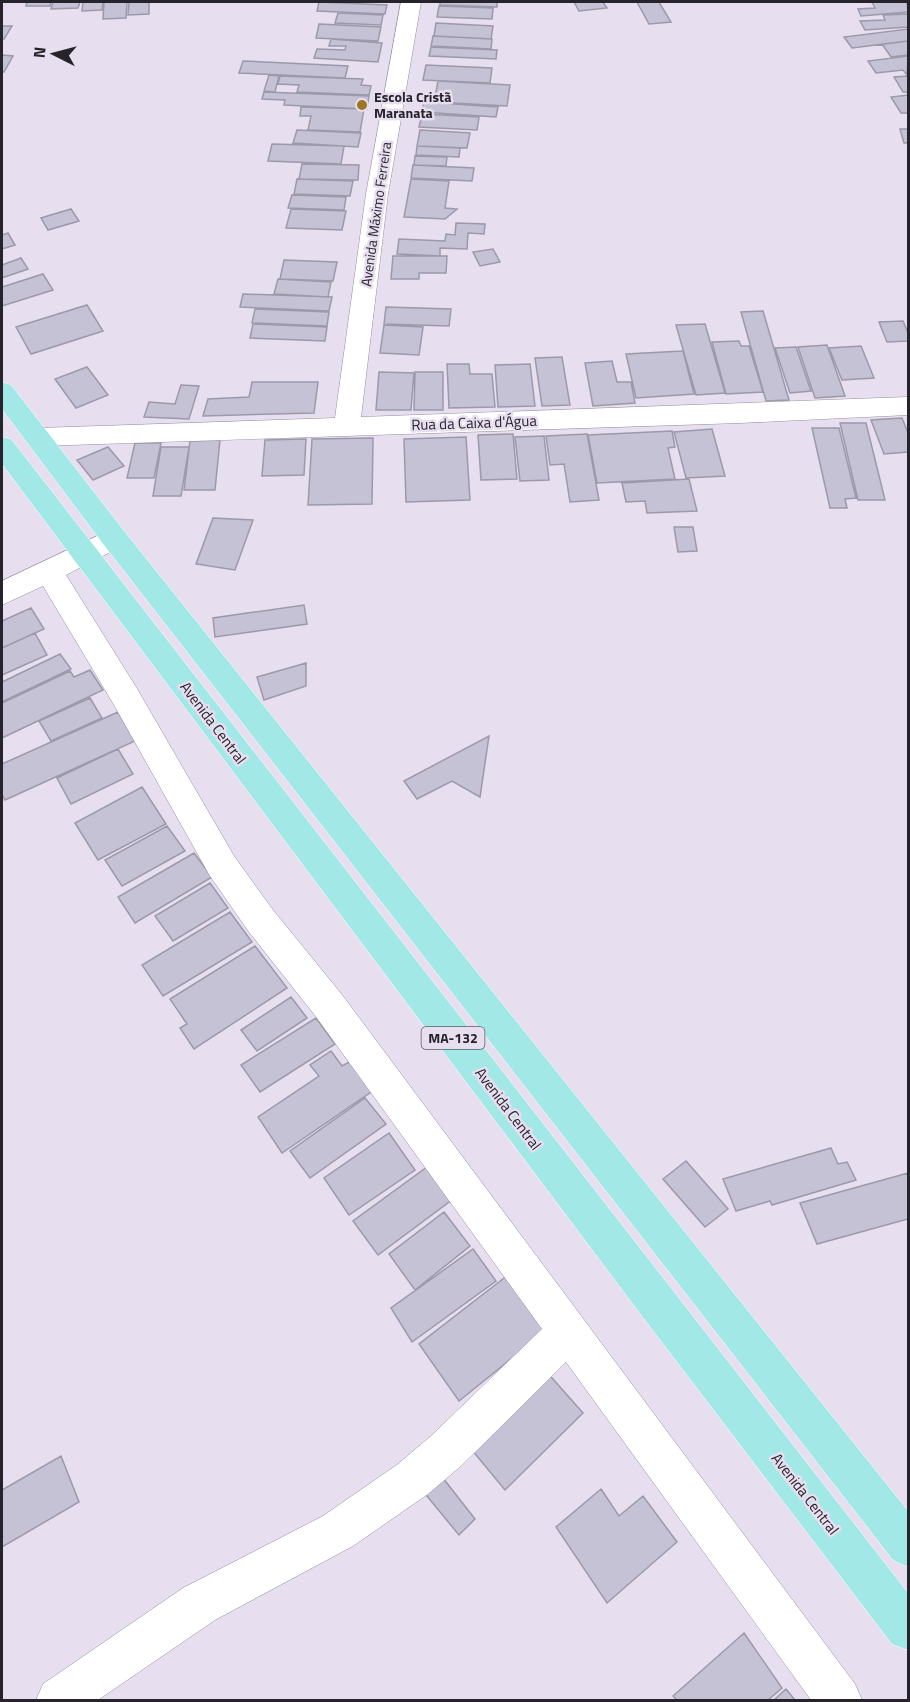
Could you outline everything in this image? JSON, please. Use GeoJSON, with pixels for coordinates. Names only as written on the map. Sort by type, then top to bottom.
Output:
{"type":"FeatureCollection","features":[{"type":"Feature","properties":{"kind":"main road","name":"MA-132"},"geometry":{"type":"LineString","coordinates":[[2,391],[114,538],[909,1545]]}},
{"type":"Feature","properties":{"kind":"main road","name":"Avenida Central"},"geometry":{"type":"LineString","coordinates":[[2,446],[909,1628]]}},
{"type":"Feature","properties":{"kind":"street","name":"Avenida Máximo Ferreira"},"geometry":{"type":"LineString","coordinates":[[347,426],[377,194],[411,2]]}},
{"type":"Feature","properties":{"kind":"street","name":"Rua da Caixa d'Água"},"geometry":{"type":"LineString","coordinates":[[39,437],[728,415],[909,406]]}},
{"type":"Feature","properties":{"kind":"street"},"geometry":{"type":"LineString","coordinates":[[2,594],[114,538]]}},
{"type":"Feature","properties":{"kind":"street"},"geometry":{"type":"LineString","coordinates":[[48,570],[126,696],[196,824],[222,866],[261,921],[337,1016],[838,1701]]}},
{"type":"Feature","properties":{"kind":"street"},"geometry":{"type":"LineString","coordinates":[[58,1701],[199,1604],[338,1531],[413,1479],[446,1451],[568,1332]]}},
{"type":"Feature","properties":{"kind":"building"},"geometry":{"type":"Polygon","coordinates":[[[27,2],[51,2],[50,6],[26,6],[27,2]]]}},
{"type":"Feature","properties":{"kind":"building"},"geometry":{"type":"Polygon","coordinates":[[[53,2],[80,2],[78,8],[51,9],[53,2]]]}},
{"type":"Feature","properties":{"kind":"building"},"geometry":{"type":"Polygon","coordinates":[[[83,2],[103,2],[102,10],[82,11],[83,2]]]}},
{"type":"Feature","properties":{"kind":"building"},"geometry":{"type":"Polygon","coordinates":[[[104,2],[127,2],[126,18],[103,19],[104,2]]]}},
{"type":"Feature","properties":{"kind":"building"},"geometry":{"type":"Polygon","coordinates":[[[129,2],[149,2],[149,14],[128,15],[129,2]]]}},
{"type":"Feature","properties":{"kind":"building"},"geometry":{"type":"Polygon","coordinates":[[[319,2],[387,5],[385,14],[317,11],[319,2]]]}},
{"type":"Feature","properties":{"kind":"building"},"geometry":{"type":"Polygon","coordinates":[[[440,2],[497,2],[497,7],[440,5],[440,2]]]}},
{"type":"Feature","properties":{"kind":"building"},"geometry":{"type":"Polygon","coordinates":[[[574,2],[603,2],[607,8],[579,11],[574,2]]]}},
{"type":"Feature","properties":{"kind":"building"},"geometry":{"type":"Polygon","coordinates":[[[637,2],[659,2],[671,22],[649,24],[637,2]]]}},
{"type":"Feature","properties":{"kind":"building"},"geometry":{"type":"Polygon","coordinates":[[[872,2],[907,2],[908,12],[861,16],[858,9],[875,8],[872,2]]]}},
{"type":"Feature","properties":{"kind":"building"},"geometry":{"type":"Polygon","coordinates":[[[439,6],[493,8],[492,19],[437,17],[439,6]]]}},
{"type":"Feature","properties":{"kind":"building"},"geometry":{"type":"Polygon","coordinates":[[[338,13],[383,15],[381,25],[335,23],[338,13]]]}},
{"type":"Feature","properties":{"kind":"building"},"geometry":{"type":"Polygon","coordinates":[[[908,14],[908,27],[865,30],[860,21],[885,20],[883,15],[908,14]]]}},
{"type":"Feature","properties":{"kind":"building"},"geometry":{"type":"Polygon","coordinates":[[[436,23],[493,26],[491,39],[434,36],[436,23]]]}},
{"type":"Feature","properties":{"kind":"building"},"geometry":{"type":"Polygon","coordinates":[[[319,24],[381,27],[378,41],[316,38],[319,24]]]}},
{"type":"Feature","properties":{"kind":"building"},"geometry":{"type":"Polygon","coordinates":[[[2,26],[12,26],[4,39],[2,39],[2,26]]]}},
{"type":"Feature","properties":{"kind":"building"},"geometry":{"type":"Polygon","coordinates":[[[908,29],[908,41],[852,48],[844,37],[908,29]]]}},
{"type":"Feature","properties":{"kind":"building"},"geometry":{"type":"Polygon","coordinates":[[[433,36],[492,39],[491,49],[431,46],[433,36]]]}},
{"type":"Feature","properties":{"kind":"building"},"geometry":{"type":"Polygon","coordinates":[[[331,39],[382,43],[378,62],[314,58],[317,49],[345,50],[346,46],[329,46],[331,39]]]}},
{"type":"Feature","properties":{"kind":"building"},"geometry":{"type":"Polygon","coordinates":[[[908,41],[908,55],[891,57],[882,44],[908,41]]]}},
{"type":"Feature","properties":{"kind":"building"},"geometry":{"type":"Polygon","coordinates":[[[431,47],[497,50],[496,59],[429,56],[431,47]]]}},
{"type":"Feature","properties":{"kind":"building"},"geometry":{"type":"Polygon","coordinates":[[[2,55],[13,56],[4,72],[2,72],[2,55]]]}},
{"type":"Feature","properties":{"kind":"building"},"geometry":{"type":"Polygon","coordinates":[[[908,56],[907,75],[903,70],[876,73],[868,61],[908,56]]]}},
{"type":"Feature","properties":{"kind":"building"},"geometry":{"type":"Polygon","coordinates":[[[243,61],[348,66],[345,78],[239,73],[243,61]]]}},
{"type":"Feature","properties":{"kind":"building"},"geometry":{"type":"Polygon","coordinates":[[[426,65],[492,68],[490,83],[423,80],[426,65]]]}},
{"type":"Feature","properties":{"kind":"building"},"geometry":{"type":"Polygon","coordinates":[[[269,75],[279,76],[275,92],[264,91],[269,75]]]}},
{"type":"Feature","properties":{"kind":"building"},"geometry":{"type":"Polygon","coordinates":[[[280,76],[363,79],[361,85],[371,86],[369,95],[297,92],[299,85],[278,84],[280,76]]]}},
{"type":"Feature","properties":{"kind":"building"},"geometry":{"type":"Polygon","coordinates":[[[908,76],[908,92],[903,92],[894,77],[908,76]]]}},
{"type":"Feature","properties":{"kind":"building"},"geometry":{"type":"Polygon","coordinates":[[[438,81],[510,85],[507,106],[434,102],[438,81]]]}},
{"type":"Feature","properties":{"kind":"building"},"geometry":{"type":"Polygon","coordinates":[[[264,92],[369,96],[367,109],[284,105],[285,100],[262,99],[264,92]]]}},
{"type":"Feature","properties":{"kind":"building"},"geometry":{"type":"Polygon","coordinates":[[[908,95],[908,113],[901,113],[891,97],[908,95]]]}},
{"type":"Feature","properties":{"kind":"building"},"geometry":{"type":"Polygon","coordinates":[[[424,102],[498,107],[496,117],[422,112],[424,102]]]}},
{"type":"Feature","properties":{"kind":"building"},"geometry":{"type":"Polygon","coordinates":[[[301,107],[364,109],[360,132],[308,130],[311,116],[300,116],[301,107]]]}},
{"type":"Feature","properties":{"kind":"building"},"geometry":{"type":"Polygon","coordinates":[[[422,114],[479,117],[477,130],[419,127],[422,114]]]}},
{"type":"Feature","properties":{"kind":"building"},"geometry":{"type":"Polygon","coordinates":[[[900,129],[908,129],[908,143],[904,143],[900,129]]]}},
{"type":"Feature","properties":{"kind":"building"},"geometry":{"type":"Polygon","coordinates":[[[297,130],[361,133],[358,147],[293,143],[297,130]]]}},
{"type":"Feature","properties":{"kind":"building"},"geometry":{"type":"Polygon","coordinates":[[[420,130],[470,133],[467,148],[417,146],[420,130]]]}},
{"type":"Feature","properties":{"kind":"building"},"geometry":{"type":"Polygon","coordinates":[[[272,144],[344,146],[341,164],[268,161],[272,144]]]}},
{"type":"Feature","properties":{"kind":"building"},"geometry":{"type":"Polygon","coordinates":[[[417,146],[460,148],[459,157],[416,155],[417,146]]]}},
{"type":"Feature","properties":{"kind":"building"},"geometry":{"type":"Polygon","coordinates":[[[415,156],[447,157],[446,166],[414,165],[415,156]]]}},
{"type":"Feature","properties":{"kind":"building"},"geometry":{"type":"Polygon","coordinates":[[[302,164],[359,165],[358,180],[299,179],[302,164]]]}},
{"type":"Feature","properties":{"kind":"building"},"geometry":{"type":"Polygon","coordinates":[[[413,165],[474,168],[472,181],[411,178],[413,165]]]}},
{"type":"Feature","properties":{"kind":"building"},"geometry":{"type":"Polygon","coordinates":[[[297,179],[353,181],[350,196],[294,194],[297,179]]]}},
{"type":"Feature","properties":{"kind":"building"},"geometry":{"type":"Polygon","coordinates":[[[411,179],[449,181],[445,208],[457,209],[445,219],[404,217],[411,179]]]}},
{"type":"Feature","properties":{"kind":"building"},"geometry":{"type":"Polygon","coordinates":[[[292,195],[346,197],[344,210],[288,208],[292,195]]]}},
{"type":"Feature","properties":{"kind":"building"},"geometry":{"type":"Polygon","coordinates":[[[71,209],[79,221],[48,230],[41,218],[71,209]]]}},
{"type":"Feature","properties":{"kind":"building"},"geometry":{"type":"Polygon","coordinates":[[[291,209],[346,211],[342,230],[286,228],[291,209]]]}},
{"type":"Feature","properties":{"kind":"building"},"geometry":{"type":"Polygon","coordinates":[[[456,223],[485,224],[484,234],[468,233],[467,249],[440,248],[440,256],[397,254],[399,239],[445,241],[446,234],[455,235],[456,223]]]}},
{"type":"Feature","properties":{"kind":"building"},"geometry":{"type":"Polygon","coordinates":[[[8,233],[15,245],[2,249],[2,235],[8,233]]]}},
{"type":"Feature","properties":{"kind":"building"},"geometry":{"type":"Polygon","coordinates":[[[493,249],[500,262],[480,266],[473,252],[493,249]]]}},
{"type":"Feature","properties":{"kind":"building"},"geometry":{"type":"Polygon","coordinates":[[[393,256],[447,256],[446,273],[419,273],[419,279],[391,279],[393,256]]]}},
{"type":"Feature","properties":{"kind":"building"},"geometry":{"type":"Polygon","coordinates":[[[21,258],[28,269],[2,278],[2,265],[21,258]]]}},
{"type":"Feature","properties":{"kind":"building"},"geometry":{"type":"Polygon","coordinates":[[[284,260],[337,262],[333,281],[280,279],[284,260]]]}},
{"type":"Feature","properties":{"kind":"building"},"geometry":{"type":"Polygon","coordinates":[[[43,274],[53,290],[2,306],[2,287],[43,274]]]}},
{"type":"Feature","properties":{"kind":"building"},"geometry":{"type":"Polygon","coordinates":[[[278,279],[331,282],[328,297],[274,294],[278,279]]]}},
{"type":"Feature","properties":{"kind":"building"},"geometry":{"type":"Polygon","coordinates":[[[243,294],[332,297],[329,311],[240,307],[243,294]]]}},
{"type":"Feature","properties":{"kind":"building"},"geometry":{"type":"Polygon","coordinates":[[[87,305],[103,331],[31,354],[16,327],[87,305]]]}},
{"type":"Feature","properties":{"kind":"building"},"geometry":{"type":"Polygon","coordinates":[[[386,307],[451,309],[449,326],[384,324],[386,307]]]}},
{"type":"Feature","properties":{"kind":"building"},"geometry":{"type":"Polygon","coordinates":[[[255,309],[329,312],[327,326],[252,323],[255,309]]]}},
{"type":"Feature","properties":{"kind":"building"},"geometry":{"type":"Polygon","coordinates":[[[763,311],[789,400],[766,401],[741,312],[763,311]]]}},
{"type":"Feature","properties":{"kind":"building"},"geometry":{"type":"Polygon","coordinates":[[[903,321],[908,333],[908,341],[887,342],[879,322],[903,321]]]}},
{"type":"Feature","properties":{"kind":"building"},"geometry":{"type":"Polygon","coordinates":[[[253,324],[327,327],[325,341],[250,338],[253,324]]]}},
{"type":"Feature","properties":{"kind":"building"},"geometry":{"type":"Polygon","coordinates":[[[705,324],[725,393],[696,395],[676,325],[705,324]]]}},
{"type":"Feature","properties":{"kind":"building"},"geometry":{"type":"Polygon","coordinates":[[[384,325],[423,327],[419,355],[380,353],[384,325]]]}},
{"type":"Feature","properties":{"kind":"building"},"geometry":{"type":"Polygon","coordinates":[[[739,341],[741,346],[749,346],[763,392],[726,394],[712,342],[739,341]]]}},
{"type":"Feature","properties":{"kind":"building"},"geometry":{"type":"Polygon","coordinates":[[[827,345],[845,396],[815,398],[798,347],[827,345]]]}},
{"type":"Feature","properties":{"kind":"building"},"geometry":{"type":"Polygon","coordinates":[[[861,346],[874,378],[842,380],[829,348],[861,346]]]}},
{"type":"Feature","properties":{"kind":"building"},"geometry":{"type":"Polygon","coordinates":[[[796,347],[811,391],[790,393],[775,348],[796,347]]]}},
{"type":"Feature","properties":{"kind":"building"},"geometry":{"type":"Polygon","coordinates":[[[683,351],[694,394],[636,398],[626,354],[683,351]]]}},
{"type":"Feature","properties":{"kind":"building"},"geometry":{"type":"Polygon","coordinates":[[[562,357],[570,405],[542,406],[535,358],[562,357]]]}},
{"type":"Feature","properties":{"kind":"building"},"geometry":{"type":"Polygon","coordinates":[[[612,361],[617,382],[631,382],[635,403],[593,406],[585,363],[612,361]]]}},
{"type":"Feature","properties":{"kind":"building"},"geometry":{"type":"Polygon","coordinates":[[[447,364],[469,364],[470,374],[492,374],[495,407],[449,408],[447,364]]]}},
{"type":"Feature","properties":{"kind":"building"},"geometry":{"type":"Polygon","coordinates":[[[530,364],[535,406],[498,407],[495,365],[530,364]]]}},
{"type":"Feature","properties":{"kind":"building"},"geometry":{"type":"Polygon","coordinates":[[[87,367],[108,395],[76,408],[55,379],[87,367]]]}},
{"type":"Feature","properties":{"kind":"building"},"geometry":{"type":"Polygon","coordinates":[[[379,372],[414,373],[411,410],[376,410],[379,372]]]}},
{"type":"Feature","properties":{"kind":"building"},"geometry":{"type":"Polygon","coordinates":[[[415,372],[443,372],[443,410],[414,410],[415,372]]]}},
{"type":"Feature","properties":{"kind":"building"},"geometry":{"type":"Polygon","coordinates":[[[252,382],[318,382],[314,413],[203,416],[208,399],[249,397],[252,382]]]}},
{"type":"Feature","properties":{"kind":"building"},"geometry":{"type":"Polygon","coordinates":[[[181,385],[199,386],[189,419],[144,417],[149,402],[175,404],[181,385]]]}},
{"type":"Feature","properties":{"kind":"building"},"geometry":{"type":"Polygon","coordinates":[[[902,418],[908,433],[908,452],[884,454],[871,420],[902,418]]]}},
{"type":"Feature","properties":{"kind":"building"},"geometry":{"type":"Polygon","coordinates":[[[840,423],[866,423],[885,500],[858,500],[840,423]]]}},
{"type":"Feature","properties":{"kind":"building"},"geometry":{"type":"Polygon","coordinates":[[[812,428],[839,428],[856,498],[845,499],[847,508],[830,508],[812,428]]]}},
{"type":"Feature","properties":{"kind":"building"},"geometry":{"type":"Polygon","coordinates":[[[712,429],[725,476],[686,478],[674,432],[712,429]]]}},
{"type":"Feature","properties":{"kind":"building"},"geometry":{"type":"Polygon","coordinates":[[[672,431],[675,447],[668,448],[675,479],[597,483],[588,435],[672,431]]]}},
{"type":"Feature","properties":{"kind":"building"},"geometry":{"type":"Polygon","coordinates":[[[513,434],[517,479],[481,480],[478,435],[513,434]]]}},
{"type":"Feature","properties":{"kind":"building"},"geometry":{"type":"Polygon","coordinates":[[[587,434],[599,500],[570,502],[564,464],[550,465],[546,436],[587,434]]]}},
{"type":"Feature","properties":{"kind":"building"},"geometry":{"type":"Polygon","coordinates":[[[544,436],[549,480],[520,481],[515,437],[544,436]]]}},
{"type":"Feature","properties":{"kind":"building"},"geometry":{"type":"Polygon","coordinates":[[[466,437],[470,500],[406,502],[404,439],[466,437]]]}},
{"type":"Feature","properties":{"kind":"building"},"geometry":{"type":"Polygon","coordinates":[[[373,438],[372,504],[308,505],[312,439],[373,438]]]}},
{"type":"Feature","properties":{"kind":"building"},"geometry":{"type":"Polygon","coordinates":[[[306,439],[304,475],[262,476],[265,440],[306,439]]]}},
{"type":"Feature","properties":{"kind":"building"},"geometry":{"type":"Polygon","coordinates":[[[220,440],[215,490],[184,490],[190,441],[220,440]]]}},
{"type":"Feature","properties":{"kind":"building"},"geometry":{"type":"Polygon","coordinates":[[[135,443],[161,443],[154,478],[127,478],[135,443]]]}},
{"type":"Feature","properties":{"kind":"building"},"geometry":{"type":"Polygon","coordinates":[[[108,447],[124,466],[93,480],[77,460],[108,447]]]}},
{"type":"Feature","properties":{"kind":"building"},"geometry":{"type":"Polygon","coordinates":[[[161,447],[189,447],[181,496],[153,496],[161,447]]]}},
{"type":"Feature","properties":{"kind":"building"},"geometry":{"type":"Polygon","coordinates":[[[689,479],[697,511],[647,513],[645,501],[626,502],[622,483],[689,479]]]}},
{"type":"Feature","properties":{"kind":"building"},"geometry":{"type":"Polygon","coordinates":[[[213,518],[253,520],[235,570],[196,564],[213,518]]]}},
{"type":"Feature","properties":{"kind":"building"},"geometry":{"type":"Polygon","coordinates":[[[674,527],[693,527],[697,551],[678,552],[674,527]]]}},
{"type":"Feature","properties":{"kind":"building"},"geometry":{"type":"Polygon","coordinates":[[[304,605],[307,624],[215,637],[213,618],[304,605]]]}},
{"type":"Feature","properties":{"kind":"building"},"geometry":{"type":"Polygon","coordinates":[[[31,608],[44,629],[2,648],[2,621],[31,608]]]}},
{"type":"Feature","properties":{"kind":"building"},"geometry":{"type":"Polygon","coordinates":[[[35,633],[47,655],[2,675],[2,648],[35,633]]]}},
{"type":"Feature","properties":{"kind":"building"},"geometry":{"type":"Polygon","coordinates":[[[60,654],[71,669],[2,702],[2,682],[60,654]]]}},
{"type":"Feature","properties":{"kind":"building"},"geometry":{"type":"Polygon","coordinates":[[[306,663],[306,686],[264,700],[257,677],[306,663]]]}},
{"type":"Feature","properties":{"kind":"building"},"geometry":{"type":"Polygon","coordinates":[[[90,670],[103,690],[2,738],[2,703],[70,671],[74,677],[90,670]]]}},
{"type":"Feature","properties":{"kind":"building"},"geometry":{"type":"Polygon","coordinates":[[[90,698],[102,718],[51,741],[39,721],[90,698]]]}},
{"type":"Feature","properties":{"kind":"building"},"geometry":{"type":"Polygon","coordinates":[[[118,712],[135,741],[5,800],[2,795],[2,764],[118,712]]]}},
{"type":"Feature","properties":{"kind":"building"},"geometry":{"type":"Polygon","coordinates":[[[489,736],[480,797],[452,781],[417,799],[404,781],[489,736]]]}},
{"type":"Feature","properties":{"kind":"building"},"geometry":{"type":"Polygon","coordinates":[[[118,749],[133,774],[71,804],[57,778],[118,749]]]}},
{"type":"Feature","properties":{"kind":"building"},"geometry":{"type":"Polygon","coordinates":[[[142,787],[166,824],[98,860],[75,823],[142,787]]]}},
{"type":"Feature","properties":{"kind":"building"},"geometry":{"type":"Polygon","coordinates":[[[167,826],[185,851],[122,886],[105,860],[167,826]]]}},
{"type":"Feature","properties":{"kind":"building"},"geometry":{"type":"Polygon","coordinates":[[[194,853],[212,877],[135,923],[118,897],[194,853]]]}},
{"type":"Feature","properties":{"kind":"building"},"geometry":{"type":"Polygon","coordinates":[[[210,883],[228,908],[173,941],[155,916],[210,883]]]}},
{"type":"Feature","properties":{"kind":"building"},"geometry":{"type":"Polygon","coordinates":[[[230,912],[252,942],[163,996],[142,965],[230,912]]]}},
{"type":"Feature","properties":{"kind":"building"},"geometry":{"type":"Polygon","coordinates":[[[255,946],[287,988],[194,1049],[180,1028],[187,1024],[170,999],[255,946]]]}},
{"type":"Feature","properties":{"kind":"building"},"geometry":{"type":"Polygon","coordinates":[[[291,997],[307,1018],[257,1051],[241,1030],[291,997]]]}},
{"type":"Feature","properties":{"kind":"building"},"geometry":{"type":"Polygon","coordinates":[[[316,1018],[335,1044],[260,1092],[241,1065],[316,1018]]]}},
{"type":"Feature","properties":{"kind":"building"},"geometry":{"type":"Polygon","coordinates":[[[331,1051],[342,1066],[351,1061],[374,1090],[282,1153],[258,1117],[319,1076],[310,1065],[331,1051]]]}},
{"type":"Feature","properties":{"kind":"building"},"geometry":{"type":"Polygon","coordinates":[[[365,1098],[386,1124],[310,1178],[290,1151],[365,1098]]]}},
{"type":"Feature","properties":{"kind":"building"},"geometry":{"type":"Polygon","coordinates":[[[389,1133],[415,1170],[349,1215],[324,1178],[389,1133]]]}},
{"type":"Feature","properties":{"kind":"building"},"geometry":{"type":"Polygon","coordinates":[[[831,1148],[838,1164],[847,1162],[856,1180],[772,1205],[770,1201],[736,1211],[723,1179],[831,1148]]]}},
{"type":"Feature","properties":{"kind":"building"},"geometry":{"type":"Polygon","coordinates":[[[686,1161],[728,1209],[705,1227],[663,1179],[686,1161]]]}},
{"type":"Feature","properties":{"kind":"building"},"geometry":{"type":"Polygon","coordinates":[[[427,1167],[453,1199],[378,1255],[353,1221],[427,1167]]]}},
{"type":"Feature","properties":{"kind":"building"},"geometry":{"type":"Polygon","coordinates":[[[908,1173],[908,1219],[817,1244],[800,1203],[908,1173]]]}},
{"type":"Feature","properties":{"kind":"building"},"geometry":{"type":"Polygon","coordinates":[[[444,1212],[470,1246],[415,1290],[389,1254],[444,1212]]]}},
{"type":"Feature","properties":{"kind":"building"},"geometry":{"type":"Polygon","coordinates":[[[473,1249],[496,1281],[412,1342],[391,1308],[473,1249]]]}},
{"type":"Feature","properties":{"kind":"building"},"geometry":{"type":"Polygon","coordinates":[[[508,1275],[548,1329],[459,1401],[419,1344],[508,1275]]]}},
{"type":"Feature","properties":{"kind":"building"},"geometry":{"type":"Polygon","coordinates":[[[545,1370],[583,1413],[505,1490],[467,1444],[545,1370]]]}},
{"type":"Feature","properties":{"kind":"building"},"geometry":{"type":"Polygon","coordinates":[[[61,1456],[79,1502],[2,1547],[2,1490],[61,1456]]]}},
{"type":"Feature","properties":{"kind":"building"},"geometry":{"type":"Polygon","coordinates":[[[439,1473],[475,1519],[459,1535],[422,1490],[439,1473]]]}},
{"type":"Feature","properties":{"kind":"building"},"geometry":{"type":"Polygon","coordinates":[[[601,1489],[619,1516],[643,1496],[677,1542],[607,1603],[556,1527],[601,1489]]]}},
{"type":"Feature","properties":{"kind":"building"},"geometry":{"type":"Polygon","coordinates":[[[744,1633],[782,1688],[768,1700],[677,1700],[673,1696],[744,1633]]]}},
{"type":"Feature","properties":{"kind":"building"},"geometry":{"type":"Polygon","coordinates":[[[786,1689],[795,1700],[774,1700],[786,1689]]]}},
{"type":"Feature","properties":{"kind":"place","name":"Escola Cristã Maranata"},"geometry":{"type":"Point","coordinates":[362,105]}}]}
